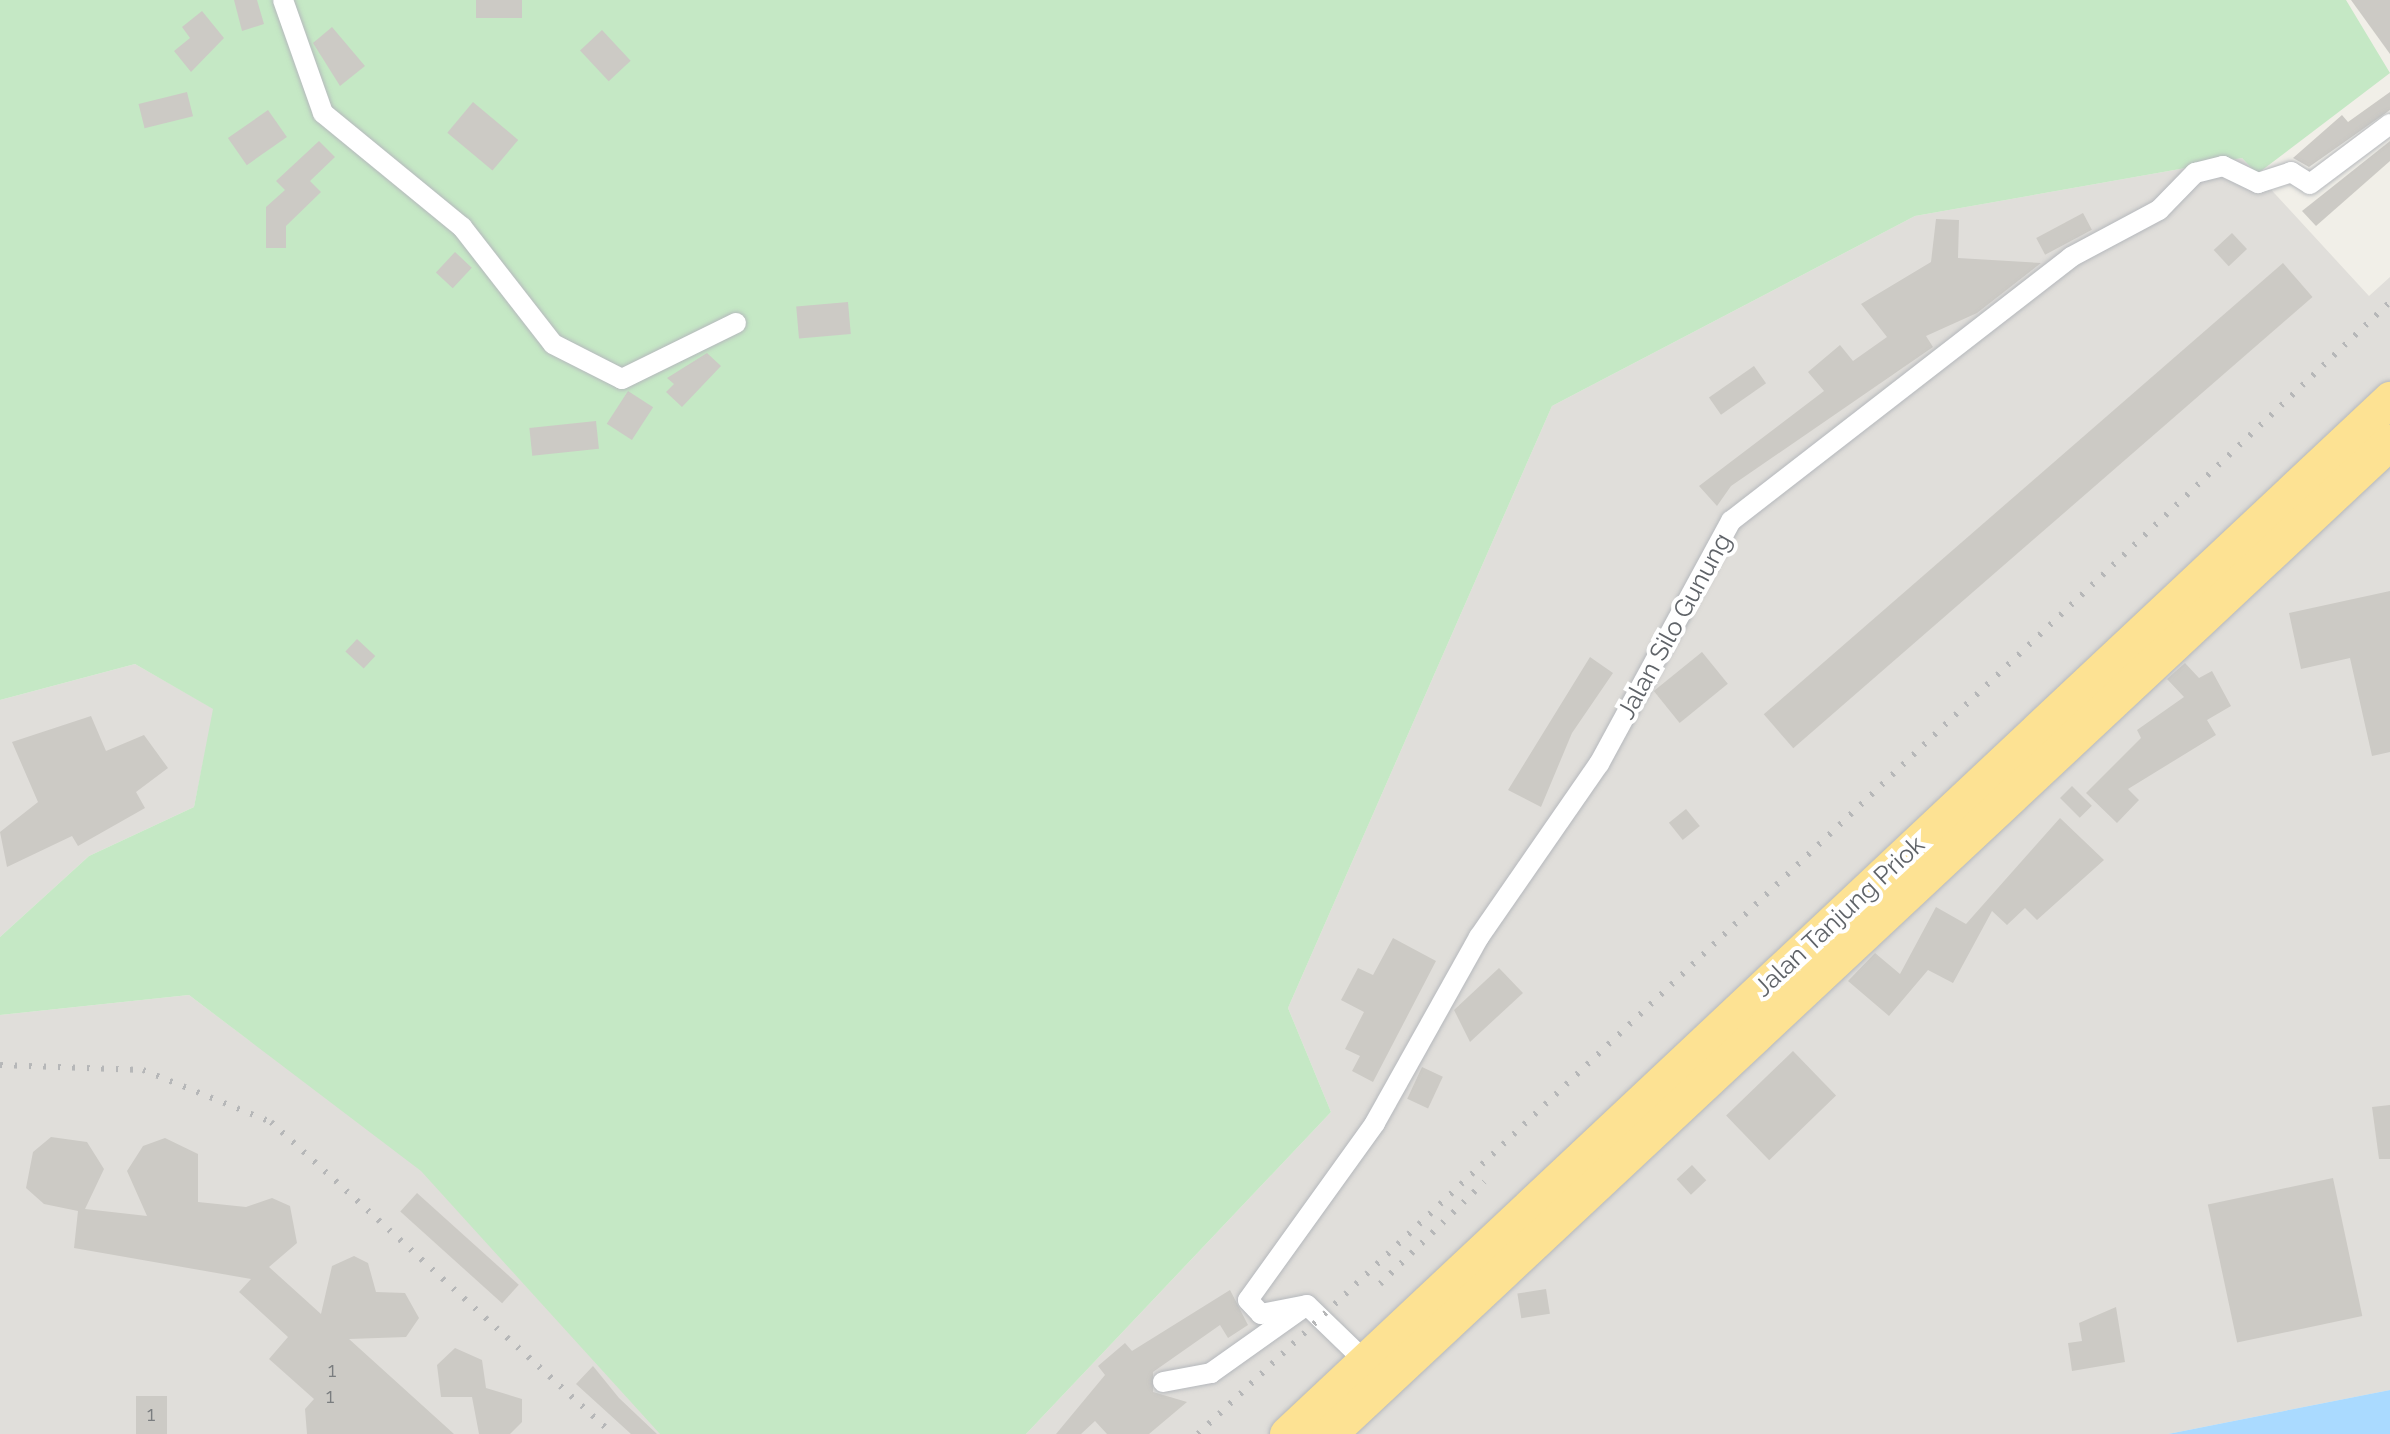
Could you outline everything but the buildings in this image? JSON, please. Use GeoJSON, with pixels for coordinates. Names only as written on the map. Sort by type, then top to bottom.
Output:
{"type":"FeatureCollection","features":[{"type":"Feature","properties":{"kind":"highway","name":"Jalan Tanjung Priok"},"geometry":{"type":"LineString","coordinates":[[1288,1434],[2390,399]]}},
{"type":"Feature","properties":{"kind":"highway","name":"Jalan Tanjung Priok"},"geometry":{"type":"LineString","coordinates":[[1329,1434],[2390,442]]}},
{"type":"Feature","properties":{"kind":"street"},"geometry":{"type":"LineString","coordinates":[[282,0],[323,114],[462,227],[553,344],[622,378],[736,323]]}},
{"type":"Feature","properties":{"kind":"street","name":"Jalan Silo Gunung"},"geometry":{"type":"LineString","coordinates":[[1307,1304],[1261,1314],[1248,1300],[1375,1123],[1479,937],[1599,764],[1731,521],[2071,257],[2159,210],[2195,173],[2214,165],[2258,184],[2291,172],[2310,184],[2390,124]]}},
{"type":"Feature","properties":{"kind":"street"},"geometry":{"type":"LineString","coordinates":[[1163,1382],[1211,1373],[1307,1304],[1364,1359]]}},
{"type":"Feature","properties":{"kind":"shaded area"},"geometry":{"type":"Polygon","coordinates":[[[2242,158],[2369,296],[2390,277],[2390,1390],[2168,1434],[1026,1434],[1331,1112],[1288,1008],[1552,406],[1915,216],[2242,158]]]}},
{"type":"Feature","properties":{"kind":"shaded area"},"geometry":{"type":"Polygon","coordinates":[[[135,664],[214,709],[194,807],[89,856],[0,937],[0,700],[135,664]]]}},
{"type":"Feature","properties":{"kind":"shaded area"},"geometry":{"type":"Polygon","coordinates":[[[189,995],[250,1041],[331,1040],[745,1434],[0,1434],[0,1015],[189,995]]]}},
{"type":"Feature","properties":{"kind":"green space"},"geometry":{"type":"Polygon","coordinates":[[[0,0],[2346,0],[2390,73],[2257,174],[2242,158],[1915,216],[1552,406],[1288,1008],[1331,1112],[1026,1434],[660,1434],[421,1171],[189,995],[0,1015],[0,937],[89,856],[194,807],[213,709],[135,664],[0,700],[0,0]]]}},
{"type":"Feature","properties":{"kind":"water"},"geometry":{"type":"Polygon","coordinates":[[[2390,1390],[2390,1434],[2168,1434],[2390,1390]]]}},
{"type":"Feature","properties":{"kind":"railway"},"geometry":{"type":"LineString","coordinates":[[1198,1434],[2390,302]]}},
{"type":"Feature","properties":{"kind":"railway"},"geometry":{"type":"LineString","coordinates":[[0,1065],[143,1070],[271,1122],[613,1434]]}},
{"type":"Feature","properties":{"kind":"railway"},"geometry":{"type":"LineString","coordinates":[[1380,1284],[1484,1182]]}}]}
